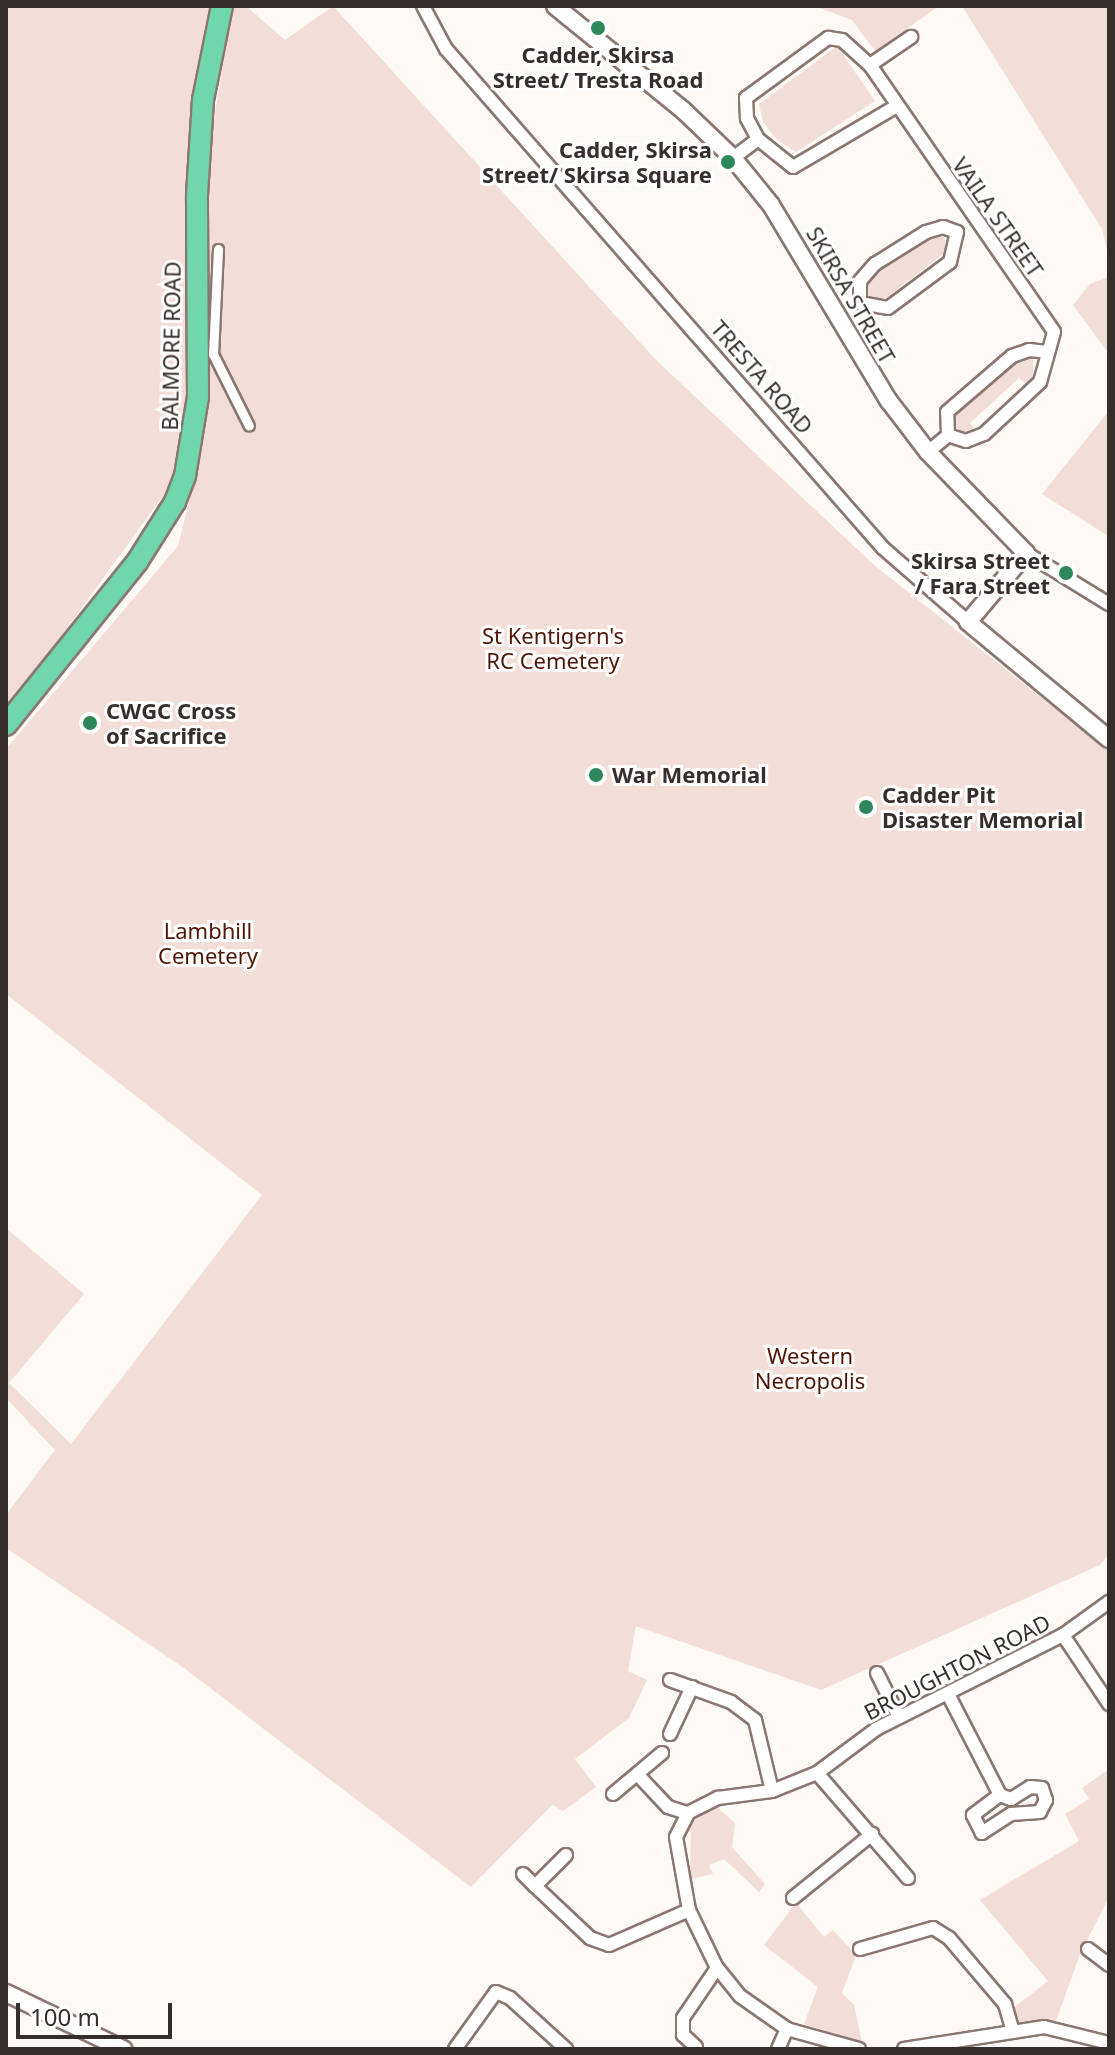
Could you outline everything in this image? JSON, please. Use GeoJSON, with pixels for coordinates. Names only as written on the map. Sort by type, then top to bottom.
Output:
{"type":"FeatureCollection","features":[{"type":"Feature","properties":{"kind":"main road","name":"BALMORE ROAD"},"geometry":{"type":"LineString","coordinates":[[6,725],[137,562],[169,514],[185,476],[198,397],[197,195],[203,100],[222,6]]}},
{"type":"Feature","properties":{"kind":"street","name":"TRESTA ROAD"},"geometry":{"type":"LineString","coordinates":[[423,6],[446,49],[883,548],[1109,739]]}},
{"type":"Feature","properties":{"kind":"street","name":"SKIRSA STREET"},"geometry":{"type":"LineString","coordinates":[[555,6],[636,70],[733,158],[779,218],[889,401],[928,452],[1026,553],[1109,604]]}},
{"type":"Feature","properties":{"kind":"street"},"geometry":{"type":"LineString","coordinates":[[870,65],[911,37]]}},
{"type":"Feature","properties":{"kind":"street","name":"VAILA STREET"},"geometry":{"type":"LineString","coordinates":[[758,139],[747,118],[746,98],[828,38],[842,40],[870,65],[895,107],[1054,332],[1047,352],[1047,369],[1040,382],[984,434],[966,441],[948,435]]}},
{"type":"Feature","properties":{"kind":"street"},"geometry":{"type":"LineString","coordinates":[[733,158],[758,139],[793,167],[895,107]]}},
{"type":"Feature","properties":{"kind":"street"},"geometry":{"type":"LineString","coordinates":[[839,318],[860,303],[888,308],[950,262],[957,232],[974,220]]}},
{"type":"Feature","properties":{"kind":"street"},"geometry":{"type":"LineString","coordinates":[[860,303],[860,281],[875,264],[926,232],[943,227],[957,232]]}},
{"type":"Feature","properties":{"kind":"street"},"geometry":{"type":"LineString","coordinates":[[218,249],[213,354],[249,426]]}},
{"type":"Feature","properties":{"kind":"street"},"geometry":{"type":"LineString","coordinates":[[928,452],[948,435],[947,412],[1001,365],[1029,350],[1047,352]]}},
{"type":"Feature","properties":{"kind":"street"},"geometry":{"type":"LineString","coordinates":[[968,622],[1026,553]]}},
{"type":"Feature","properties":{"kind":"street","name":"BROUGHTON ROAD"},"geometry":{"type":"LineString","coordinates":[[688,1813],[718,1798],[772,1791],[817,1773],[899,1717],[949,1696],[1063,1635],[1109,1602]]}},
{"type":"Feature","properties":{"kind":"street"},"geometry":{"type":"LineString","coordinates":[[1063,1635],[1109,1704]]}},
{"type":"Feature","properties":{"kind":"street"},"geometry":{"type":"LineString","coordinates":[[877,1673],[899,1717]]}},
{"type":"Feature","properties":{"kind":"street"},"geometry":{"type":"LineString","coordinates":[[670,1680],[731,1702],[755,1720],[772,1791]]}},
{"type":"Feature","properties":{"kind":"street"},"geometry":{"type":"LineString","coordinates":[[670,1734],[692,1687]]}},
{"type":"Feature","properties":{"kind":"street"},"geometry":{"type":"LineString","coordinates":[[949,1696],[1000,1795],[1011,1799],[1030,1787],[1042,1788],[1046,1800],[1040,1812],[1011,1814],[982,1833],[973,1815],[1000,1795]]}},
{"type":"Feature","properties":{"kind":"street"},"geometry":{"type":"LineString","coordinates":[[613,1794],[662,1753]]}},
{"type":"Feature","properties":{"kind":"street"},"geometry":{"type":"LineString","coordinates":[[817,1773],[908,1878]]}},
{"type":"Feature","properties":{"kind":"street"},"geometry":{"type":"LineString","coordinates":[[638,1775],[668,1807],[688,1813],[676,1837],[689,1910],[717,1968],[740,1996],[787,2029],[859,2049]]}},
{"type":"Feature","properties":{"kind":"street"},"geometry":{"type":"LineString","coordinates":[[793,1898],[872,1834]]}},
{"type":"Feature","properties":{"kind":"street"},"geometry":{"type":"LineString","coordinates":[[535,1886],[566,1855]]}},
{"type":"Feature","properties":{"kind":"street"},"geometry":{"type":"LineString","coordinates":[[523,1874],[590,1938],[609,1945],[689,1910]]}},
{"type":"Feature","properties":{"kind":"street"},"geometry":{"type":"LineString","coordinates":[[860,1949],[933,1928],[949,1938],[1005,2004],[1013,2032]]}},
{"type":"Feature","properties":{"kind":"street"},"geometry":{"type":"LineString","coordinates":[[1088,1949],[1109,1965]]}},
{"type":"Feature","properties":{"kind":"street"},"geometry":{"type":"LineString","coordinates":[[696,2047],[683,2035],[683,2018],[717,1968]]}},
{"type":"Feature","properties":{"kind":"street"},"geometry":{"type":"LineString","coordinates":[[455,2049],[496,1992],[510,1998],[566,2049]]}},
{"type":"Feature","properties":{"kind":"street"},"geometry":{"type":"LineString","coordinates":[[6,1993],[123,2049]]}},
{"type":"Feature","properties":{"kind":"street"},"geometry":{"type":"LineString","coordinates":[[904,2049],[972,2044],[1044,2027],[1109,2043]]}},
{"type":"Feature","properties":{"kind":"street"},"geometry":{"type":"LineString","coordinates":[[778,2049],[787,2029]]}},
{"type":"Feature","properties":{"kind":"green space"},"geometry":{"type":"Polygon","coordinates":[[[6,6],[215,6],[189,416],[181,471],[6,712],[6,6]]]}},
{"type":"Feature","properties":{"kind":"green space"},"geometry":{"type":"Polygon","coordinates":[[[233,6],[246,6],[285,40],[333,6],[656,360],[874,565],[1109,751],[1109,1554],[1100,1565],[821,1690],[636,1626],[628,1671],[647,1680],[629,1718],[575,1759],[596,1787],[563,1811],[552,1805],[471,1887],[184,1668],[6,1548],[6,1515],[55,1450],[6,1398],[6,1228],[84,1294],[9,1383],[71,1444],[262,1195],[6,994],[6,749],[178,546],[201,455],[209,373],[209,148],[233,6]]]}},
{"type":"Feature","properties":{"kind":"green space"},"geometry":{"type":"Polygon","coordinates":[[[814,6],[939,6],[875,51],[852,20],[814,6]]]}},
{"type":"Feature","properties":{"kind":"green space"},"geometry":{"type":"Polygon","coordinates":[[[962,6],[1109,6],[1109,258],[1102,229],[962,6]]]}},
{"type":"Feature","properties":{"kind":"green space"},"geometry":{"type":"Polygon","coordinates":[[[837,46],[875,101],[796,152],[777,140],[763,122],[759,104],[837,46]]]}},
{"type":"Feature","properties":{"kind":"green space"},"geometry":{"type":"Polygon","coordinates":[[[931,236],[944,237],[947,251],[886,298],[868,300],[867,279],[931,236]]]}},
{"type":"Feature","properties":{"kind":"green space"},"geometry":{"type":"Polygon","coordinates":[[[1109,277],[1109,354],[1073,305],[1090,284],[1109,277]]]}},
{"type":"Feature","properties":{"kind":"green space"},"geometry":{"type":"Polygon","coordinates":[[[1033,357],[1033,376],[1026,384],[1019,378],[970,423],[976,430],[969,437],[954,431],[955,414],[1023,358],[1033,357]]]}},
{"type":"Feature","properties":{"kind":"green space"},"geometry":{"type":"Polygon","coordinates":[[[1109,411],[1109,533],[1108,536],[1042,494],[1109,411]]]}},
{"type":"Feature","properties":{"kind":"green space"},"geometry":{"type":"Polygon","coordinates":[[[1109,1769],[1109,1897],[1080,1954],[1055,2024],[1016,2029],[1011,2010],[1048,1981],[980,1900],[1079,1841],[1065,1814],[1089,1799],[1082,1788],[1109,1769]]]}},
{"type":"Feature","properties":{"kind":"green space"},"geometry":{"type":"Polygon","coordinates":[[[715,1805],[735,1823],[732,1847],[765,1884],[759,1892],[724,1859],[709,1865],[713,1874],[690,1879],[691,1823],[715,1805]]]}},
{"type":"Feature","properties":{"kind":"green space"},"geometry":{"type":"Polygon","coordinates":[[[796,1903],[824,1937],[833,1930],[852,1950],[855,1958],[842,1993],[854,2005],[862,2042],[804,2024],[818,1987],[764,1945],[796,1903]]]}},
{"type":"Feature","properties":{"kind":"place","name":"Cadder, Skirsa Street/ Tresta Road"},"geometry":{"type":"Point","coordinates":[598,28]}},
{"type":"Feature","properties":{"kind":"place","name":"Cadder, Skirsa Street/ Skirsa Square"},"geometry":{"type":"Point","coordinates":[728,162]}},
{"type":"Feature","properties":{"kind":"place","name":"Skirsa Street / Fara Street"},"geometry":{"type":"Point","coordinates":[1066,573]}},
{"type":"Feature","properties":{"kind":"place","name":"CWGC Cross of Sacrifice"},"geometry":{"type":"Point","coordinates":[90,723]}},
{"type":"Feature","properties":{"kind":"place","name":"War Memorial"},"geometry":{"type":"Point","coordinates":[596,775]}},
{"type":"Feature","properties":{"kind":"place","name":"Cadder Pit Disaster Memorial"},"geometry":{"type":"Point","coordinates":[866,807]}},
{"type":"Feature","properties":{"kind":"park label","name":"St Kentigern's RC Cemetery"},"geometry":{"type":"Point","coordinates":[553,648]}},
{"type":"Feature","properties":{"kind":"park label","name":"Lambhill Cemetery"},"geometry":{"type":"Point","coordinates":[208,942]}},
{"type":"Feature","properties":{"kind":"park label","name":"Western Necropolis"},"geometry":{"type":"Point","coordinates":[810,1368]}}]}
